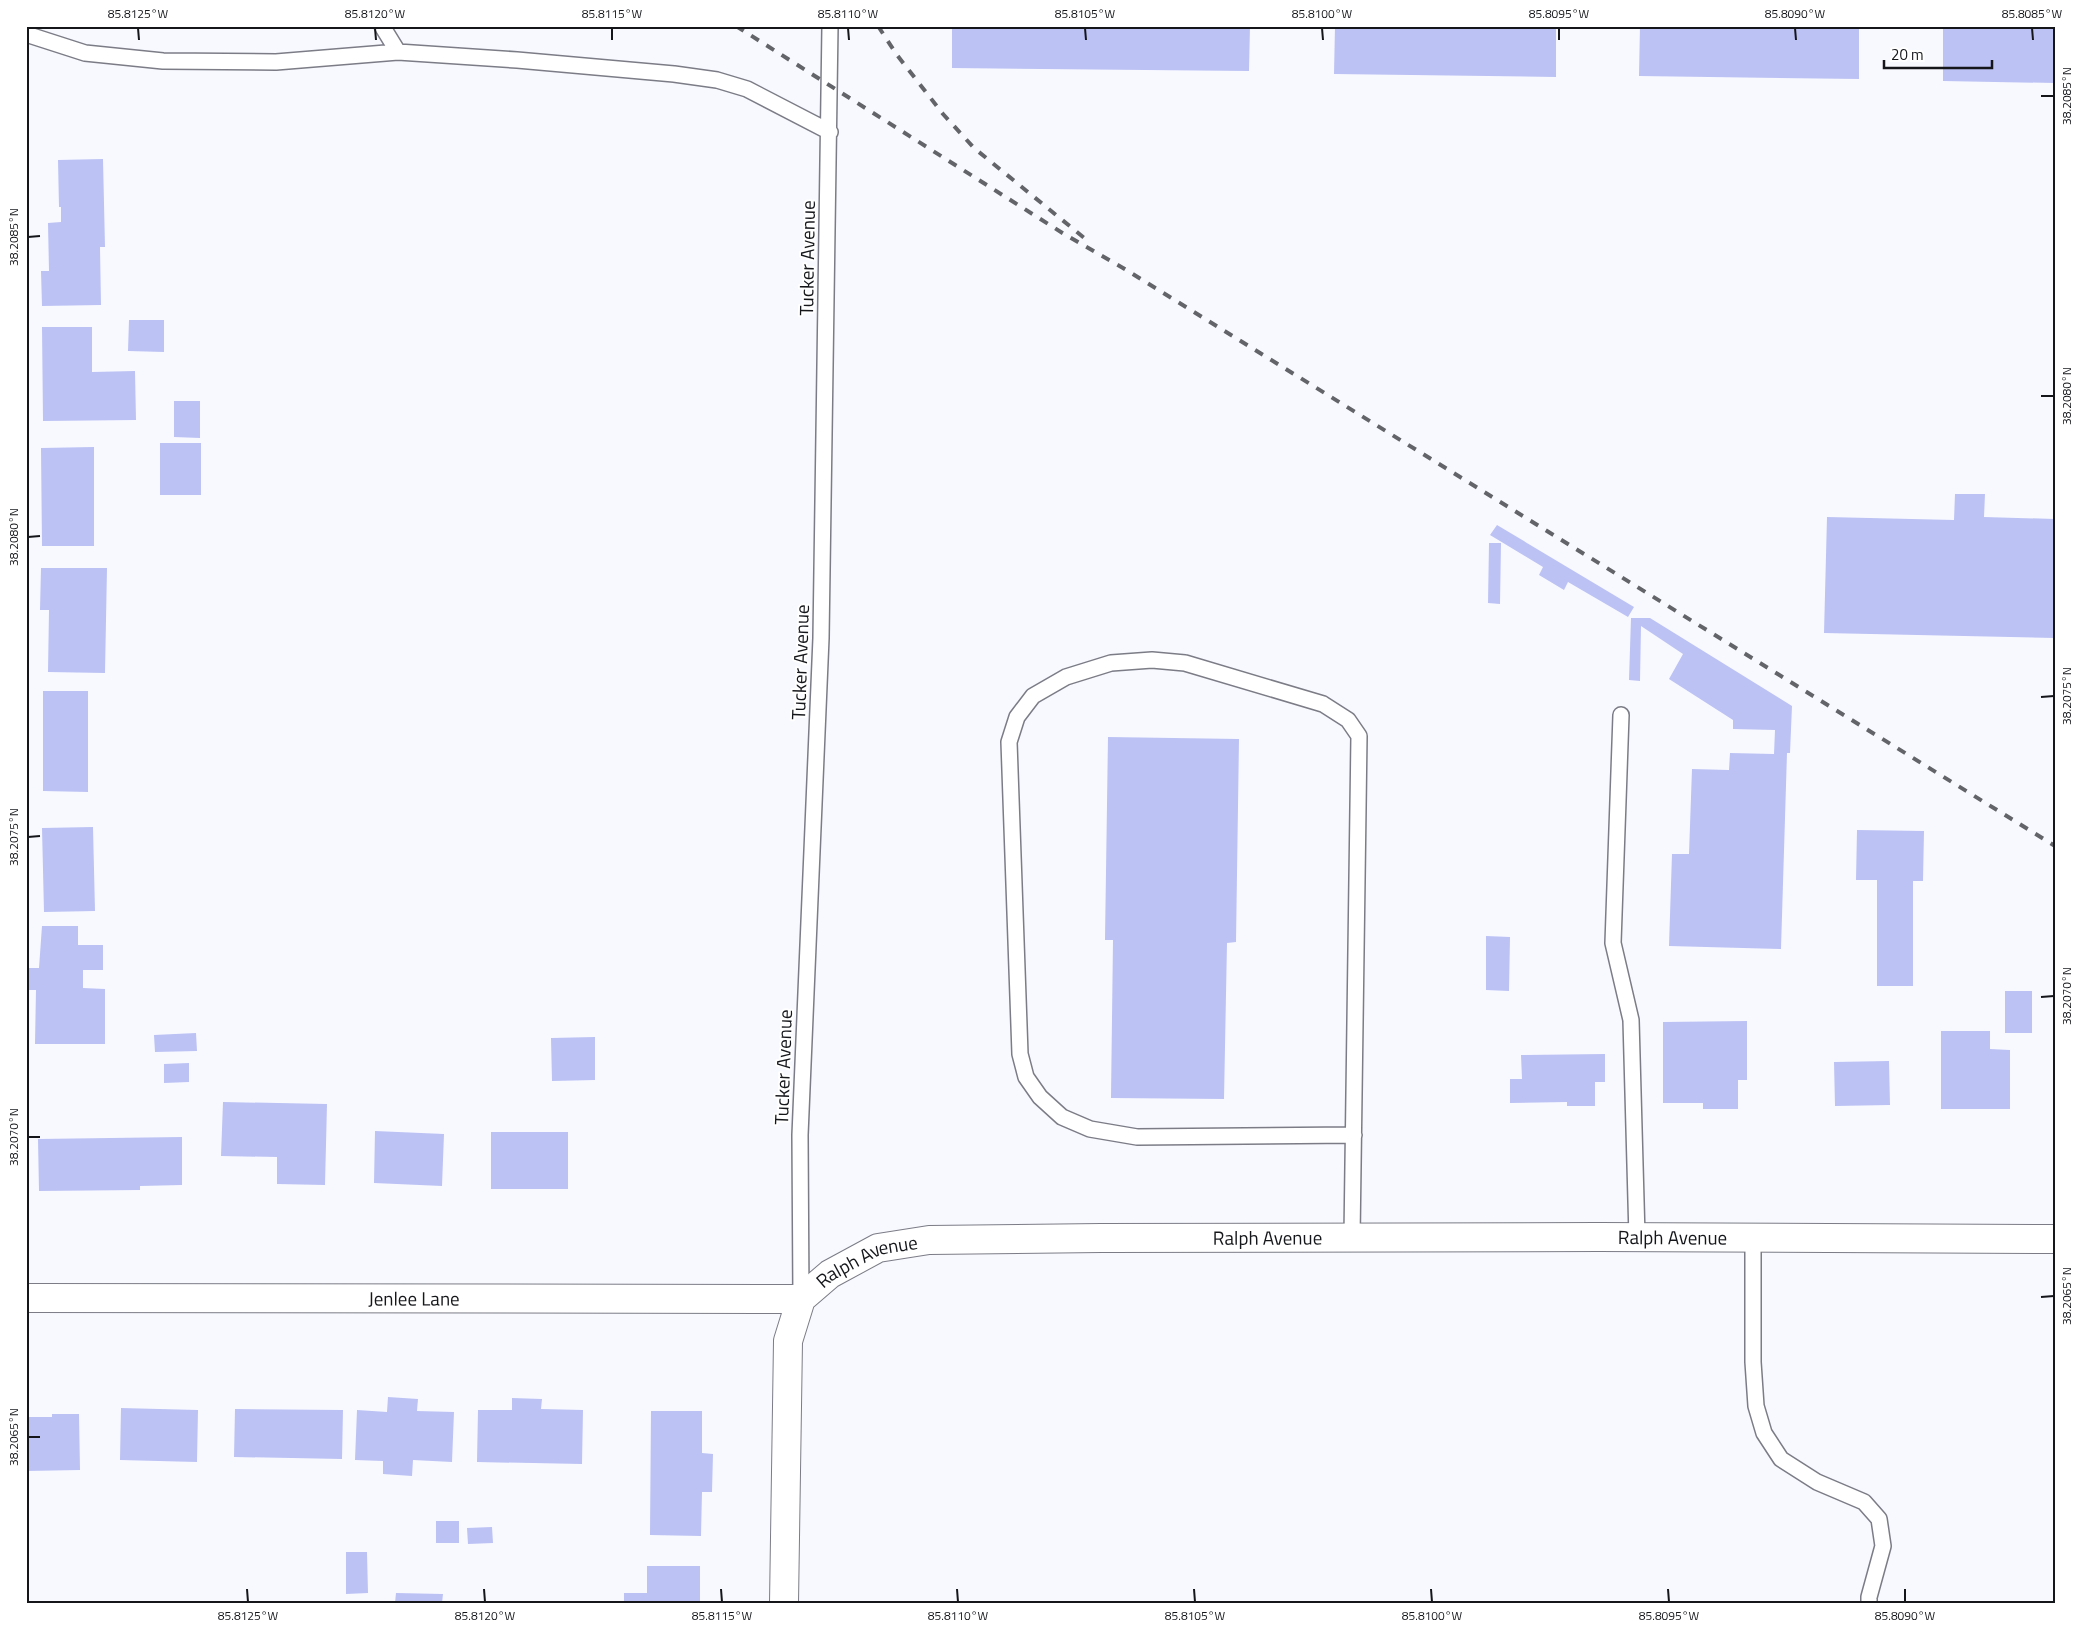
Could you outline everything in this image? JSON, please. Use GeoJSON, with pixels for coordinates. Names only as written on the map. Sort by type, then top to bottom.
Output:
{"type":"FeatureCollection","features":[{"type":"Feature","properties":{"kind":"street","name":"Ralph Avenue"},"geometry":{"type":"LineString","coordinates":[[784,1603],[788,1341],[801,1299],[830,1274],[878,1248],[929,1240],[1352,1237],[2055,1239]]}},
{"type":"Feature","properties":{"kind":"street","name":"Jenlee Lane"},"geometry":{"type":"LineString","coordinates":[[26,1298],[801,1299]]}},
{"type":"Feature","properties":{"kind":"lane"},"geometry":{"type":"LineString","coordinates":[[382,26],[398,52]]}},
{"type":"Feature","properties":{"kind":"lane","name":"Tucker Avenue"},"geometry":{"type":"LineString","coordinates":[[801,1299],[800,1135],[821,638],[830,132],[830,26]]}},
{"type":"Feature","properties":{"kind":"lane"},"geometry":{"type":"LineString","coordinates":[[26,34],[85,53],[163,61],[276,62],[398,52],[674,74],[716,80],[747,89],[830,132]]}},
{"type":"Feature","properties":{"kind":"lane"},"geometry":{"type":"LineString","coordinates":[[1352,1237],[1354,1135],[1358,736],[1348,720],[1323,704],[1185,663],[1161,661],[1112,663],[1066,677],[1033,696],[1017,717],[1009,742],[1020,1054],[1026,1077],[1040,1097],[1062,1117],[1090,1128],[1137,1137],[1354,1135]]}},
{"type":"Feature","properties":{"kind":"lane"},"geometry":{"type":"LineString","coordinates":[[1621,714],[1613,942],[1631,1020],[1636,1237]]}},
{"type":"Feature","properties":{"kind":"lane"},"geometry":{"type":"LineString","coordinates":[[1753,1238],[1753,1362],[1756,1406],[1764,1433],[1781,1460],[1817,1482],[1864,1502],[1879,1519],[1883,1546],[1869,1603]]}},
{"type":"Feature","properties":{"kind":"building"},"geometry":{"type":"Polygon","coordinates":[[[952,26],[1250,26],[1249,71],[952,68],[952,26]]]}},
{"type":"Feature","properties":{"kind":"building"},"geometry":{"type":"Polygon","coordinates":[[[1335,26],[1556,26],[1556,77],[1334,74],[1335,26]]]}},
{"type":"Feature","properties":{"kind":"building"},"geometry":{"type":"Polygon","coordinates":[[[1640,26],[1859,26],[1859,79],[1639,76],[1640,26]]]}},
{"type":"Feature","properties":{"kind":"building"},"geometry":{"type":"Polygon","coordinates":[[[1943,26],[2055,26],[2055,83],[1943,81],[1943,26]]]}},
{"type":"Feature","properties":{"kind":"building"},"geometry":{"type":"Polygon","coordinates":[[[103,159],[105,247],[100,247],[101,305],[42,306],[41,271],[49,271],[48,223],[61,222],[58,160],[103,159]]]}},
{"type":"Feature","properties":{"kind":"building"},"geometry":{"type":"Polygon","coordinates":[[[129,320],[164,320],[164,352],[128,351],[129,320]]]}},
{"type":"Feature","properties":{"kind":"building"},"geometry":{"type":"Polygon","coordinates":[[[42,327],[92,327],[92,372],[135,371],[136,420],[43,421],[42,327]]]}},
{"type":"Feature","properties":{"kind":"building"},"geometry":{"type":"Polygon","coordinates":[[[174,401],[200,401],[200,438],[174,437],[174,401]]]}},
{"type":"Feature","properties":{"kind":"building"},"geometry":{"type":"Polygon","coordinates":[[[160,443],[201,443],[201,495],[160,495],[160,443]]]}},
{"type":"Feature","properties":{"kind":"building"},"geometry":{"type":"Polygon","coordinates":[[[94,447],[94,546],[42,546],[41,448],[94,447]]]}},
{"type":"Feature","properties":{"kind":"building"},"geometry":{"type":"Polygon","coordinates":[[[1955,494],[1985,494],[1984,517],[2055,519],[2055,638],[1824,633],[1827,517],[1954,520],[1955,494]]]}},
{"type":"Feature","properties":{"kind":"building"},"geometry":{"type":"Polygon","coordinates":[[[1497,525],[1634,607],[1628,617],[1568,582],[1564,590],[1539,575],[1543,567],[1490,535],[1497,525]]]}},
{"type":"Feature","properties":{"kind":"building"},"geometry":{"type":"Polygon","coordinates":[[[1489,543],[1501,543],[1500,604],[1488,603],[1489,543]]]}},
{"type":"Feature","properties":{"kind":"building"},"geometry":{"type":"Polygon","coordinates":[[[41,568],[107,568],[105,673],[48,672],[49,610],[40,610],[41,568]]]}},
{"type":"Feature","properties":{"kind":"building"},"geometry":{"type":"Polygon","coordinates":[[[1631,618],[1650,618],[1792,706],[1790,753],[1787,753],[1781,949],[1669,946],[1672,854],[1689,854],[1692,769],[1729,770],[1730,753],[1774,754],[1775,730],[1733,729],[1733,720],[1669,679],[1683,654],[1641,626],[1640,681],[1629,680],[1631,618]]]}},
{"type":"Feature","properties":{"kind":"building"},"geometry":{"type":"Polygon","coordinates":[[[43,691],[88,691],[88,792],[43,791],[43,691]]]}},
{"type":"Feature","properties":{"kind":"building"},"geometry":{"type":"Polygon","coordinates":[[[1108,737],[1239,739],[1236,942],[1227,943],[1224,1099],[1111,1098],[1113,940],[1105,940],[1108,737]]]}},
{"type":"Feature","properties":{"kind":"building"},"geometry":{"type":"Polygon","coordinates":[[[93,827],[95,911],[44,912],[42,828],[93,827]]]}},
{"type":"Feature","properties":{"kind":"building"},"geometry":{"type":"Polygon","coordinates":[[[1857,830],[1924,831],[1923,881],[1913,881],[1913,986],[1877,986],[1877,880],[1856,880],[1857,830]]]}},
{"type":"Feature","properties":{"kind":"building"},"geometry":{"type":"Polygon","coordinates":[[[42,926],[78,926],[78,945],[103,945],[103,970],[83,970],[83,988],[105,989],[105,1044],[35,1044],[36,990],[27,990],[27,968],[39,968],[42,926]]]}},
{"type":"Feature","properties":{"kind":"building"},"geometry":{"type":"Polygon","coordinates":[[[1486,936],[1510,937],[1509,991],[1486,990],[1486,936]]]}},
{"type":"Feature","properties":{"kind":"building"},"geometry":{"type":"Polygon","coordinates":[[[2005,991],[2032,991],[2032,1033],[2005,1033],[2005,991]]]}},
{"type":"Feature","properties":{"kind":"building"},"geometry":{"type":"Polygon","coordinates":[[[1747,1021],[1747,1080],[1738,1080],[1738,1109],[1703,1109],[1703,1103],[1663,1103],[1663,1022],[1747,1021]]]}},
{"type":"Feature","properties":{"kind":"building"},"geometry":{"type":"Polygon","coordinates":[[[1941,1031],[1990,1031],[1990,1049],[2010,1050],[2010,1109],[1941,1109],[1941,1031]]]}},
{"type":"Feature","properties":{"kind":"building"},"geometry":{"type":"Polygon","coordinates":[[[196,1033],[197,1051],[155,1052],[154,1035],[196,1033]]]}},
{"type":"Feature","properties":{"kind":"building"},"geometry":{"type":"Polygon","coordinates":[[[595,1037],[595,1080],[552,1081],[551,1038],[595,1037]]]}},
{"type":"Feature","properties":{"kind":"building"},"geometry":{"type":"Polygon","coordinates":[[[1605,1054],[1605,1082],[1595,1082],[1595,1106],[1567,1106],[1567,1102],[1510,1103],[1510,1079],[1522,1079],[1521,1055],[1605,1054]]]}},
{"type":"Feature","properties":{"kind":"building"},"geometry":{"type":"Polygon","coordinates":[[[1889,1061],[1890,1105],[1835,1106],[1834,1062],[1889,1061]]]}},
{"type":"Feature","properties":{"kind":"building"},"geometry":{"type":"Polygon","coordinates":[[[189,1063],[189,1082],[164,1083],[164,1064],[189,1063]]]}},
{"type":"Feature","properties":{"kind":"building"},"geometry":{"type":"Polygon","coordinates":[[[223,1102],[327,1104],[325,1185],[277,1184],[277,1157],[221,1156],[223,1102]]]}},
{"type":"Feature","properties":{"kind":"building"},"geometry":{"type":"Polygon","coordinates":[[[375,1131],[444,1134],[442,1186],[374,1183],[375,1131]]]}},
{"type":"Feature","properties":{"kind":"building"},"geometry":{"type":"Polygon","coordinates":[[[491,1132],[568,1132],[568,1189],[491,1189],[491,1132]]]}},
{"type":"Feature","properties":{"kind":"building"},"geometry":{"type":"Polygon","coordinates":[[[182,1137],[182,1185],[140,1186],[140,1190],[39,1191],[38,1139],[182,1137]]]}},
{"type":"Feature","properties":{"kind":"building"},"geometry":{"type":"Polygon","coordinates":[[[388,1397],[418,1399],[417,1411],[454,1412],[452,1462],[413,1460],[412,1476],[383,1474],[383,1461],[355,1460],[357,1410],[387,1412],[388,1397]]]}},
{"type":"Feature","properties":{"kind":"building"},"geometry":{"type":"Polygon","coordinates":[[[512,1398],[542,1399],[541,1409],[583,1410],[582,1464],[477,1462],[478,1410],[512,1410],[512,1398]]]}},
{"type":"Feature","properties":{"kind":"building"},"geometry":{"type":"Polygon","coordinates":[[[121,1408],[198,1410],[197,1462],[120,1460],[121,1408]]]}},
{"type":"Feature","properties":{"kind":"building"},"geometry":{"type":"Polygon","coordinates":[[[235,1409],[343,1410],[342,1459],[234,1457],[235,1409]]]}},
{"type":"Feature","properties":{"kind":"building"},"geometry":{"type":"Polygon","coordinates":[[[651,1411],[702,1411],[702,1453],[713,1454],[712,1492],[702,1492],[701,1536],[650,1535],[651,1411]]]}},
{"type":"Feature","properties":{"kind":"building"},"geometry":{"type":"Polygon","coordinates":[[[52,1414],[79,1414],[80,1470],[26,1471],[26,1417],[52,1417],[52,1414]]]}},
{"type":"Feature","properties":{"kind":"building"},"geometry":{"type":"Polygon","coordinates":[[[436,1521],[459,1521],[459,1543],[436,1543],[436,1521]]]}},
{"type":"Feature","properties":{"kind":"building"},"geometry":{"type":"Polygon","coordinates":[[[492,1527],[493,1543],[468,1544],[467,1528],[492,1527]]]}},
{"type":"Feature","properties":{"kind":"building"},"geometry":{"type":"Polygon","coordinates":[[[346,1552],[367,1552],[368,1593],[346,1594],[346,1552]]]}},
{"type":"Feature","properties":{"kind":"building"},"geometry":{"type":"Polygon","coordinates":[[[647,1566],[700,1566],[700,1603],[624,1603],[624,1593],[647,1593],[647,1566]]]}},
{"type":"Feature","properties":{"kind":"building"},"geometry":{"type":"Polygon","coordinates":[[[396,1593],[443,1594],[442,1603],[395,1603],[396,1593]]]}},
{"type":"Feature","properties":{"kind":"railway"},"geometry":{"type":"LineString","coordinates":[[736,26],[1064,234],[1123,268],[2055,846]]}},
{"type":"Feature","properties":{"kind":"railway"},"geometry":{"type":"LineString","coordinates":[[878,26],[897,55],[943,114],[974,148],[1088,241]]}}]}
